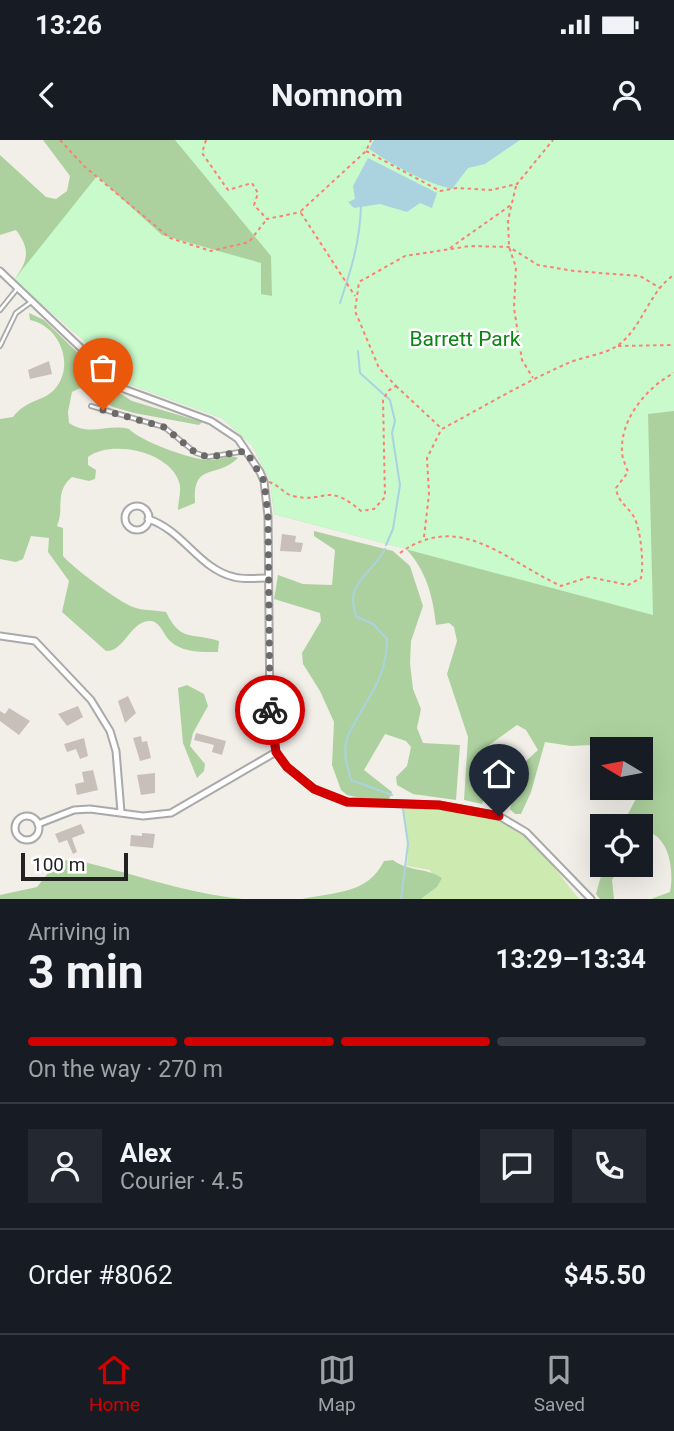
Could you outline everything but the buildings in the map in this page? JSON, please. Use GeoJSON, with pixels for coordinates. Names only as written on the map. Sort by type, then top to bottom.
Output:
{"type":"FeatureCollection","features":[{"type":"Feature","properties":{"kind":"street"},"geometry":{"type":"LineString","coordinates":[[0,271],[124,389],[211,421],[238,439],[264,481],[268,516],[270,716],[276,752],[287,767],[314,789],[347,802],[439,805],[499,816],[526,832],[591,899]]}},
{"type":"Feature","properties":{"kind":"street"},"geometry":{"type":"LineString","coordinates":[[138,506],[145,509],[148,519],[142,529],[133,529],[127,525],[125,517],[131,508],[138,506]]}},
{"type":"Feature","properties":{"kind":"street"},"geometry":{"type":"LineString","coordinates":[[148,519],[167,526],[217,570],[234,577],[267,578]]}},
{"type":"Feature","properties":{"kind":"street"},"geometry":{"type":"LineString","coordinates":[[0,636],[35,641],[91,700],[110,731],[116,751],[121,812]]}},
{"type":"Feature","properties":{"kind":"street"},"geometry":{"type":"LineString","coordinates":[[38,824],[74,810],[143,816],[171,813],[276,752]]}},
{"type":"Feature","properties":{"kind":"street"},"geometry":{"type":"LineString","coordinates":[[22,817],[30,817],[38,824],[37,836],[30,840],[22,839],[16,833],[15,826],[22,817]]}},
{"type":"Feature","properties":{"kind":"lane"},"geometry":{"type":"LineString","coordinates":[[0,310],[17,289]]}},
{"type":"Feature","properties":{"kind":"lane"},"geometry":{"type":"LineString","coordinates":[[0,346],[16,313],[31,302]]}},
{"type":"Feature","properties":{"kind":"lane"},"geometry":{"type":"LineString","coordinates":[[2,328],[7,332]]}},
{"type":"Feature","properties":{"kind":"lane"},"geometry":{"type":"LineString","coordinates":[[91,406],[164,427],[196,453],[208,457],[246,451]]}},
{"type":"Feature","properties":{"kind":"path"},"geometry":{"type":"LineString","coordinates":[[60,140],[85,167],[170,238],[211,251],[248,242],[267,219],[301,212],[366,150],[371,140]]}},
{"type":"Feature","properties":{"kind":"path"},"geometry":{"type":"LineString","coordinates":[[206,140],[202,153],[216,175],[228,190],[252,183],[258,193],[254,205],[267,219]]}},
{"type":"Feature","properties":{"kind":"path"},"geometry":{"type":"LineString","coordinates":[[533,379],[522,360],[514,308],[516,267],[509,247],[508,220],[517,184],[553,140]]}},
{"type":"Feature","properties":{"kind":"path"},"geometry":{"type":"LineString","coordinates":[[366,150],[440,191],[457,188],[491,190],[517,184]]}},
{"type":"Feature","properties":{"kind":"path"},"geometry":{"type":"LineString","coordinates":[[450,248],[511,204]]}},
{"type":"Feature","properties":{"kind":"path"},"geometry":{"type":"LineString","coordinates":[[301,212],[356,298]]}},
{"type":"Feature","properties":{"kind":"path"},"geometry":{"type":"LineString","coordinates":[[442,429],[379,368],[355,312],[359,282],[405,256],[450,248],[509,247],[538,265],[574,271],[640,275],[660,288]]}},
{"type":"Feature","properties":{"kind":"path"},"geometry":{"type":"LineString","coordinates":[[617,346],[638,322],[660,288],[674,275]]}},
{"type":"Feature","properties":{"kind":"path"},"geometry":{"type":"LineString","coordinates":[[424,538],[429,494],[428,458],[442,429],[533,379],[574,360],[617,346],[674,345]]}},
{"type":"Feature","properties":{"kind":"path"},"geometry":{"type":"LineString","coordinates":[[400,553],[424,538],[451,536],[477,540],[561,586],[589,577],[628,584],[640,579],[644,565],[634,517],[617,499],[616,488],[628,472],[621,452],[632,412],[657,382],[674,373]]}},
{"type":"Feature","properties":{"kind":"path"},"geometry":{"type":"LineString","coordinates":[[264,481],[276,484],[290,496],[308,498],[331,492],[348,499],[361,511],[374,509],[385,497],[383,400],[388,391],[396,386]]}},
{"type":"Feature","properties":{"kind":"green space","name":"Barrett Park"},"geometry":{"type":"Polygon","coordinates":[[[43,140],[674,140],[674,899],[651,899],[670,892],[671,875],[666,849],[653,834],[653,814],[627,814],[635,800],[653,800],[653,737],[590,737],[590,745],[571,746],[545,742],[531,792],[521,814],[515,814],[510,809],[525,762],[538,750],[526,730],[517,725],[481,751],[477,767],[489,785],[482,804],[464,800],[468,737],[447,674],[457,641],[454,627],[449,623],[436,625],[427,584],[413,557],[406,549],[274,514],[270,480],[252,445],[222,418],[120,381],[86,342],[14,280],[25,261],[26,250],[16,230],[0,235],[0,155],[46,197],[56,199],[67,191],[70,176],[43,140]]]}},
{"type":"Feature","properties":{"kind":"green space","name":"Barrett Park"},"geometry":{"type":"Polygon","coordinates":[[[175,140],[674,140],[674,411],[648,414],[653,615],[274,514],[270,480],[252,445],[222,418],[120,381],[86,342],[14,280],[97,176],[162,235],[261,263],[261,294],[272,296],[271,256],[175,140]]]}},
{"type":"Feature","properties":{"kind":"green space"},"geometry":{"type":"Polygon","coordinates":[[[29,313],[44,320],[117,391],[132,401],[202,422],[199,425],[134,413],[113,407],[80,388],[72,392],[69,423],[84,429],[129,429],[155,444],[203,459],[238,458],[229,465],[202,476],[195,490],[195,503],[178,510],[179,482],[164,463],[153,456],[125,449],[98,452],[88,457],[88,465],[96,470],[95,479],[89,481],[72,477],[63,488],[57,526],[63,528],[63,556],[85,576],[133,607],[166,612],[171,622],[188,635],[219,641],[218,652],[181,648],[170,641],[159,626],[151,621],[138,625],[118,647],[106,651],[62,612],[69,581],[48,552],[49,538],[31,536],[23,559],[16,562],[0,559],[0,419],[13,417],[24,407],[49,394],[61,380],[64,370],[62,348],[57,338],[41,324],[30,320],[29,313]]]}},
{"type":"Feature","properties":{"kind":"green space"},"geometry":{"type":"Polygon","coordinates":[[[314,531],[393,551],[410,566],[423,606],[411,641],[413,689],[421,709],[417,728],[423,743],[460,745],[456,800],[413,794],[397,785],[396,777],[407,766],[411,747],[406,741],[385,734],[364,770],[392,792],[389,799],[365,799],[347,795],[341,790],[332,765],[334,722],[320,691],[303,664],[302,653],[321,621],[320,613],[274,599],[278,575],[303,584],[332,585],[335,550],[314,536],[314,531]]]}},
{"type":"Feature","properties":{"kind":"green space"},"geometry":{"type":"Polygon","coordinates":[[[187,685],[204,694],[208,706],[193,733],[190,746],[205,764],[204,771],[197,778],[183,743],[178,688],[187,685]]]}},
{"type":"Feature","properties":{"kind":"green space"},"geometry":{"type":"Polygon","coordinates":[[[413,807],[472,812],[514,828],[541,851],[579,899],[421,899],[437,887],[430,870],[407,866],[408,844],[403,809],[413,807]]]}},
{"type":"Feature","properties":{"kind":"green space"},"geometry":{"type":"Polygon","coordinates":[[[71,859],[178,887],[243,899],[0,899],[0,895],[37,887],[56,863],[71,859]]]}},
{"type":"Feature","properties":{"kind":"green space"},"geometry":{"type":"Polygon","coordinates":[[[393,860],[442,878],[437,887],[421,899],[302,899],[360,886],[377,872],[384,861],[393,860]]]}},
{"type":"Feature","properties":{"kind":"green space"},"geometry":{"type":"Polygon","coordinates":[[[601,877],[614,877],[614,899],[600,899],[596,894],[601,877]]]}},
{"type":"Feature","properties":{"kind":"water"},"geometry":{"type":"Polygon","coordinates":[[[374,140],[520,140],[485,164],[468,168],[452,189],[420,178],[369,149],[374,140]]]}},
{"type":"Feature","properties":{"kind":"water"},"geometry":{"type":"Polygon","coordinates":[[[368,158],[437,193],[432,208],[420,203],[407,212],[380,204],[354,208],[348,202],[355,199],[353,186],[368,158]]]}},
{"type":"Feature","properties":{"kind":"waterway"},"geometry":{"type":"LineString","coordinates":[[340,303],[357,244],[361,206]]}},
{"type":"Feature","properties":{"kind":"waterway"},"geometry":{"type":"LineString","coordinates":[[358,351],[360,373],[390,400],[395,421],[392,433],[400,485],[393,529],[386,545]]}},
{"type":"Feature","properties":{"kind":"waterway"},"geometry":{"type":"LineString","coordinates":[[385,549],[360,580],[353,596],[357,617],[373,624],[387,639],[379,679],[348,736],[345,753],[351,780],[392,795]]}},
{"type":"Feature","properties":{"kind":"waterway"},"geometry":{"type":"LineString","coordinates":[[401,899],[408,844],[403,809]]}},
{"type":"Feature","properties":{"kind":"way so far"},"geometry":{"type":"LineString","coordinates":[[103,410],[153,422],[174,432],[196,453],[208,457],[246,451],[260,472],[264,481],[268,516],[270,710]]}},
{"type":"Feature","properties":{"kind":"route"},"geometry":{"type":"LineString","coordinates":[[270,710],[276,752],[287,767],[314,789],[347,802],[439,805],[499,816]]}}]}
